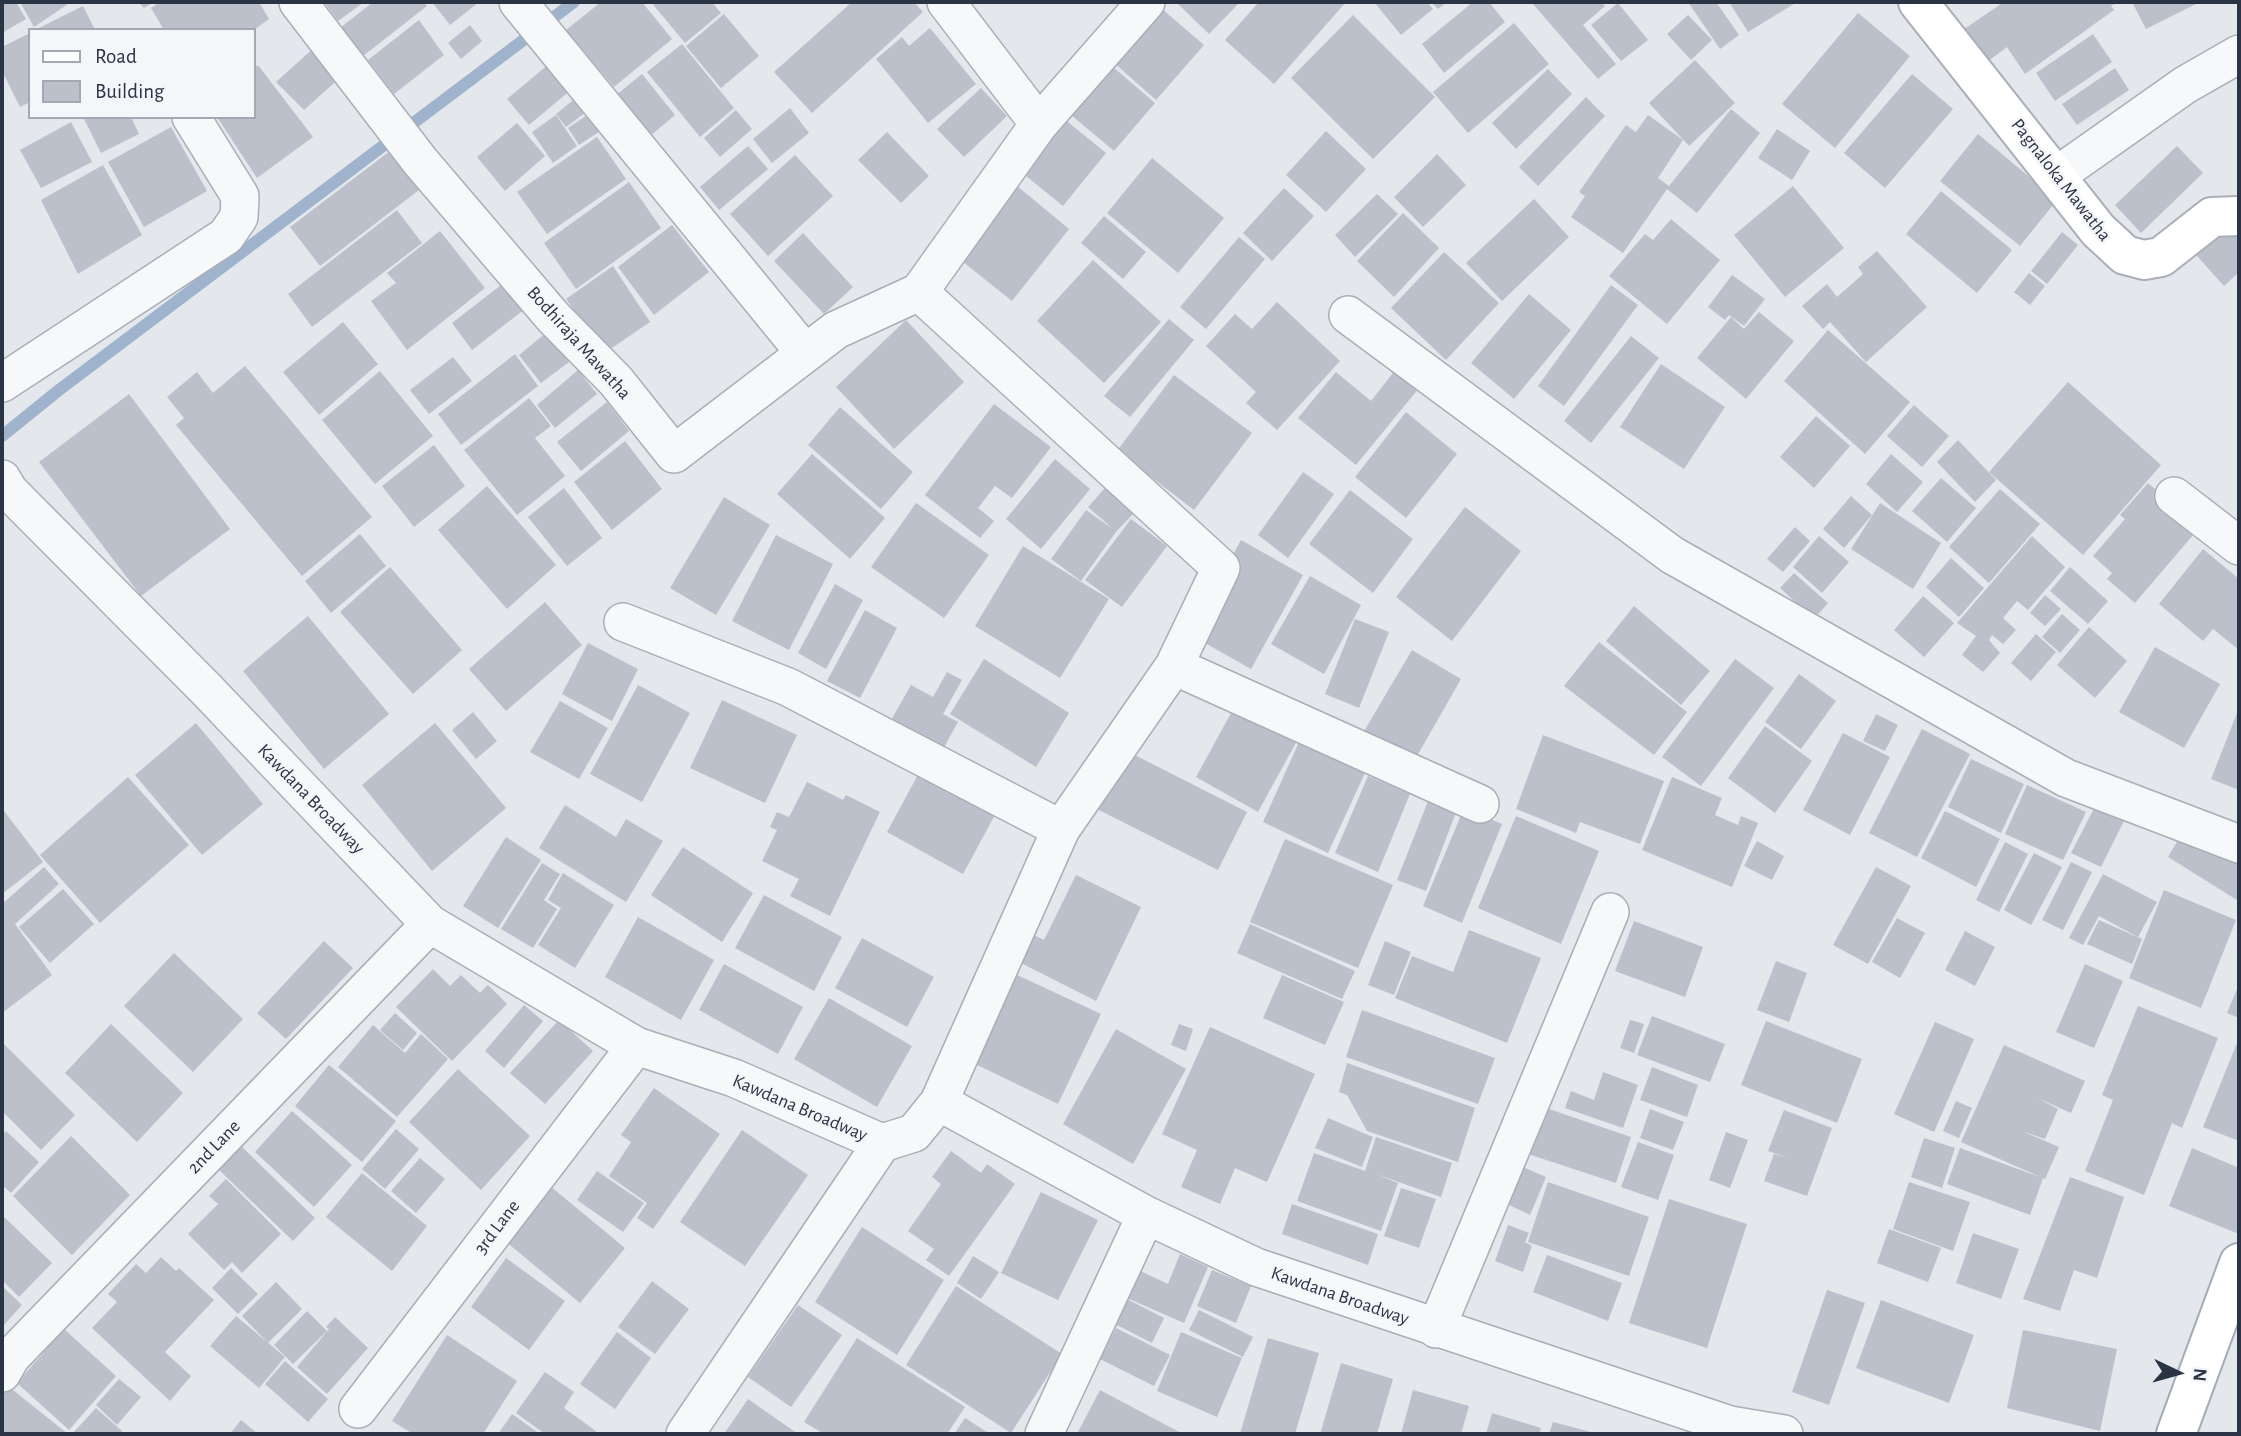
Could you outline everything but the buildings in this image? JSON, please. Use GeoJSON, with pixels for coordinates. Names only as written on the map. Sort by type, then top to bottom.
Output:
{"type":"FeatureCollection","features":[{"type":"Feature","properties":{"kind":"street","name":"Bodhiraja Mawatha"},"geometry":{"type":"LineString","coordinates":[[298,2],[420,161],[553,317],[616,382],[674,454],[836,330],[919,292]]}},
{"type":"Feature","properties":{"kind":"street"},"geometry":{"type":"LineString","coordinates":[[946,2],[1039,124]]}},
{"type":"Feature","properties":{"kind":"street"},"geometry":{"type":"LineString","coordinates":[[939,1102],[1061,829],[1174,666],[1221,568],[919,292],[1039,124],[1146,2]]}},
{"type":"Feature","properties":{"kind":"street","name":"Pagnaloka Mawatha"},"geometry":{"type":"LineString","coordinates":[[1918,2],[2112,245],[2125,255],[2144,260],[2161,257],[2212,217],[2239,216]]}},
{"type":"Feature","properties":{"kind":"street"},"geometry":{"type":"LineString","coordinates":[[519,3],[805,353]]}},
{"type":"Feature","properties":{"kind":"street"},"geometry":{"type":"LineString","coordinates":[[2056,176],[2185,85],[2239,54]]}},
{"type":"Feature","properties":{"kind":"street"},"geometry":{"type":"LineString","coordinates":[[2,383],[226,236],[239,217],[240,196],[192,119]]}},
{"type":"Feature","properties":{"kind":"street"},"geometry":{"type":"LineString","coordinates":[[1348,315],[1672,555],[2066,778],[2239,844]]}},
{"type":"Feature","properties":{"kind":"street","name":"Kawdana Broadway"},"geometry":{"type":"LineString","coordinates":[[4,489],[206,689],[430,924],[636,1046],[734,1078],[881,1143],[914,1133],[939,1102],[1146,1215],[1256,1267],[1730,1425],[1784,1434]]}},
{"type":"Feature","properties":{"kind":"street"},"geometry":{"type":"LineString","coordinates":[[2174,496],[2239,546]]}},
{"type":"Feature","properties":{"kind":"street"},"geometry":{"type":"LineString","coordinates":[[623,622],[788,687],[1061,829]]}},
{"type":"Feature","properties":{"kind":"street"},"geometry":{"type":"LineString","coordinates":[[1174,666],[1480,804]]}},
{"type":"Feature","properties":{"kind":"street"},"geometry":{"type":"LineString","coordinates":[[1436,1329],[1610,912]]}},
{"type":"Feature","properties":{"kind":"street","name":"2nd Lane"},"geometry":{"type":"LineString","coordinates":[[2,1373],[10,1357],[430,924]]}},
{"type":"Feature","properties":{"kind":"street","name":"3rd Lane"},"geometry":{"type":"LineString","coordinates":[[358,1409],[636,1046]]}},
{"type":"Feature","properties":{"kind":"street"},"geometry":{"type":"LineString","coordinates":[[685,1434],[881,1143]]}},
{"type":"Feature","properties":{"kind":"street"},"geometry":{"type":"LineString","coordinates":[[1044,1434],[1146,1215]]}},
{"type":"Feature","properties":{"kind":"street"},"geometry":{"type":"LineString","coordinates":[[2176,1434],[2232,1303],[2239,1263]]}},
{"type":"Feature","properties":{"kind":"waterway"},"geometry":{"type":"LineString","coordinates":[[2,436],[59,390],[574,2]]}}]}
